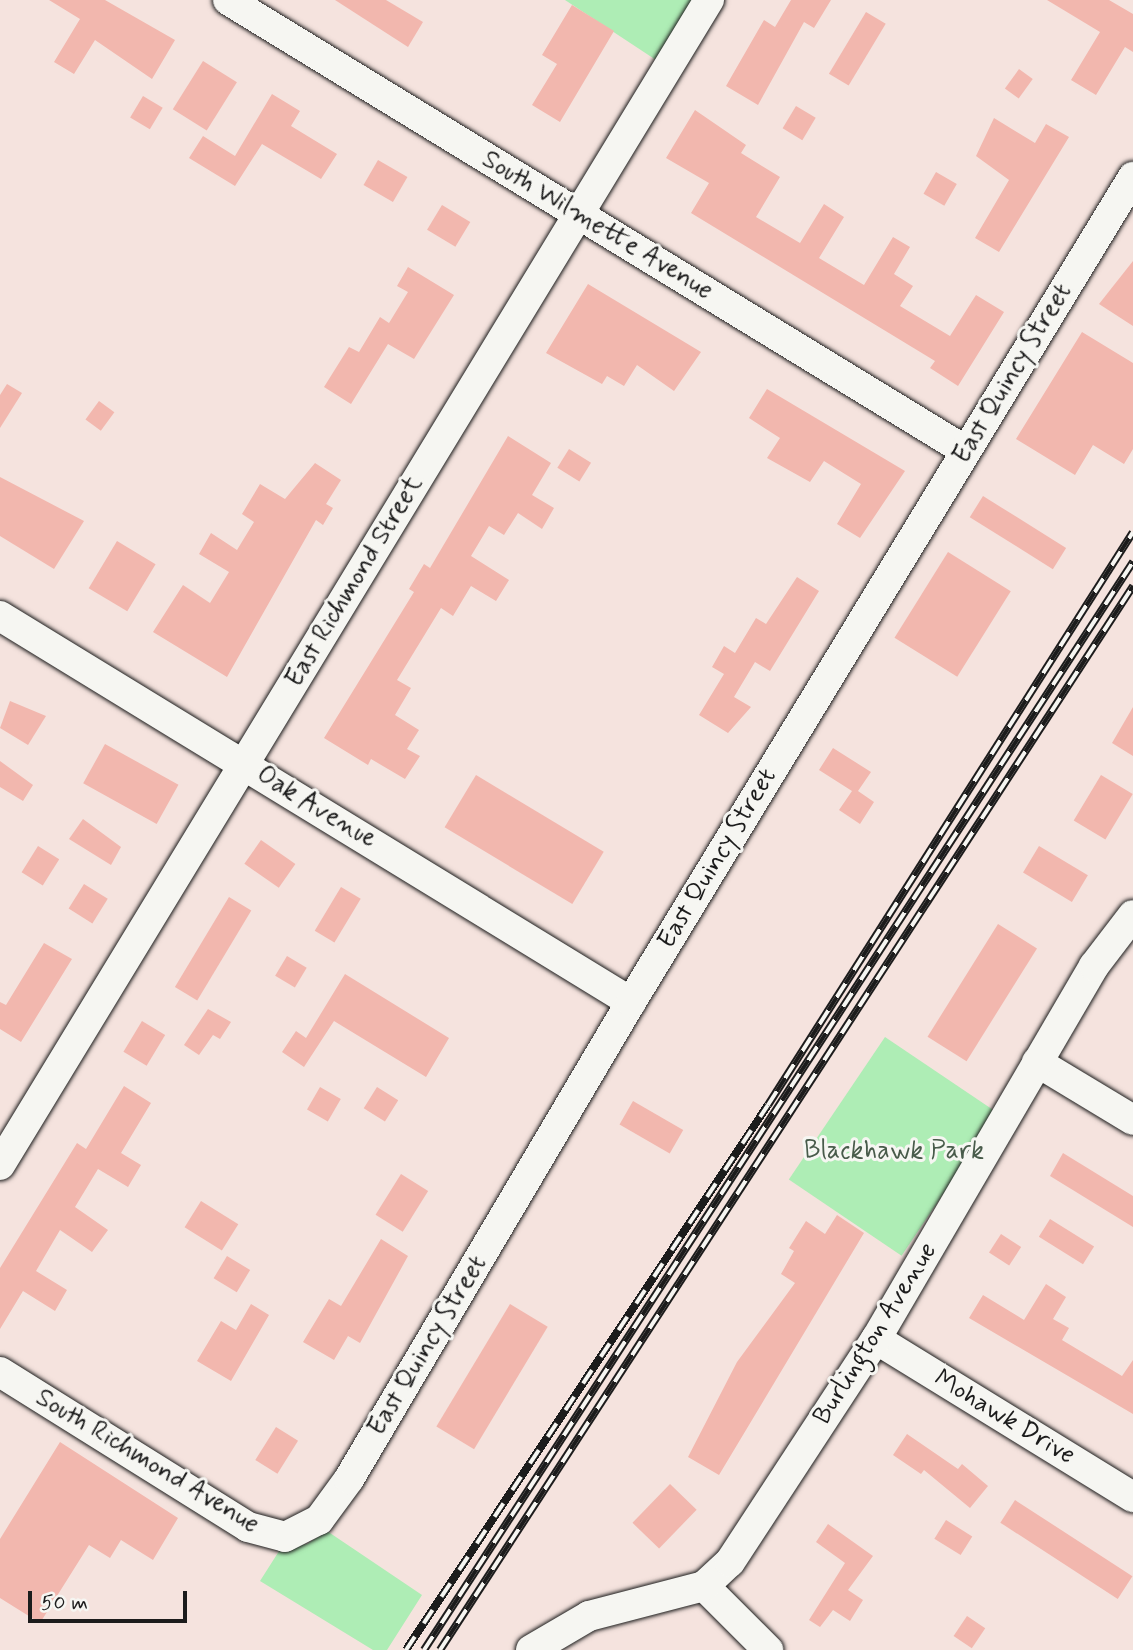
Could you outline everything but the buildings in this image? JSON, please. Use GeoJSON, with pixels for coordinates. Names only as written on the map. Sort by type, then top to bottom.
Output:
{"type":"FeatureCollection","features":[{"type":"Feature","properties":{"kind":"street","name":"South Wilmette Avenue"},"geometry":{"type":"LineString","coordinates":[[228,0],[966,451]]}},
{"type":"Feature","properties":{"kind":"street","name":"East Richmond Street"},"geometry":{"type":"LineString","coordinates":[[0,1165],[709,0]]}},
{"type":"Feature","properties":{"kind":"street","name":"East Quincy Street"},"geometry":{"type":"LineString","coordinates":[[299,1534],[319,1520],[349,1479],[631,1002],[1133,177]]}},
{"type":"Feature","properties":{"kind":"street","name":"Oak Avenue"},"geometry":{"type":"LineString","coordinates":[[0,616],[631,1002]]}},
{"type":"Feature","properties":{"kind":"street","name":"Burlington Avenue"},"geometry":{"type":"LineString","coordinates":[[704,1586],[761,1520],[876,1339],[1094,966],[1133,915]]}},
{"type":"Feature","properties":{"kind":"street"},"geometry":{"type":"LineString","coordinates":[[1037,1062],[1133,1120]]}},
{"type":"Feature","properties":{"kind":"street","name":"Mohawk Drive"},"geometry":{"type":"LineString","coordinates":[[876,1339],[1133,1497]]}},
{"type":"Feature","properties":{"kind":"street","name":"South Richmond Avenue"},"geometry":{"type":"LineString","coordinates":[[0,1371],[248,1527],[272,1536],[299,1534]]}},
{"type":"Feature","properties":{"kind":"street"},"geometry":{"type":"LineString","coordinates":[[531,1650],[589,1616],[704,1586],[768,1650]]}},
{"type":"Feature","properties":{"kind":"green space"},"geometry":{"type":"Polygon","coordinates":[[[565,0],[697,0],[659,62],[565,0]]]}},
{"type":"Feature","properties":{"kind":"green space","name":"Blackhawk Park"},"geometry":{"type":"Polygon","coordinates":[[[885,1037],[998,1113],[902,1256],[789,1180],[885,1037]]]}},
{"type":"Feature","properties":{"kind":"green space"},"geometry":{"type":"Polygon","coordinates":[[[327,1531],[422,1595],[387,1650],[373,1650],[260,1581],[281,1548],[307,1544],[327,1531]]]}},
{"type":"Feature","properties":{"kind":"railway"},"geometry":{"type":"LineString","coordinates":[[406,1650],[768,1105],[1133,532]]}},
{"type":"Feature","properties":{"kind":"railway"},"geometry":{"type":"LineString","coordinates":[[424,1650],[1133,562]]}},
{"type":"Feature","properties":{"kind":"railway"},"geometry":{"type":"LineString","coordinates":[[440,1650],[1133,586]]}}]}
